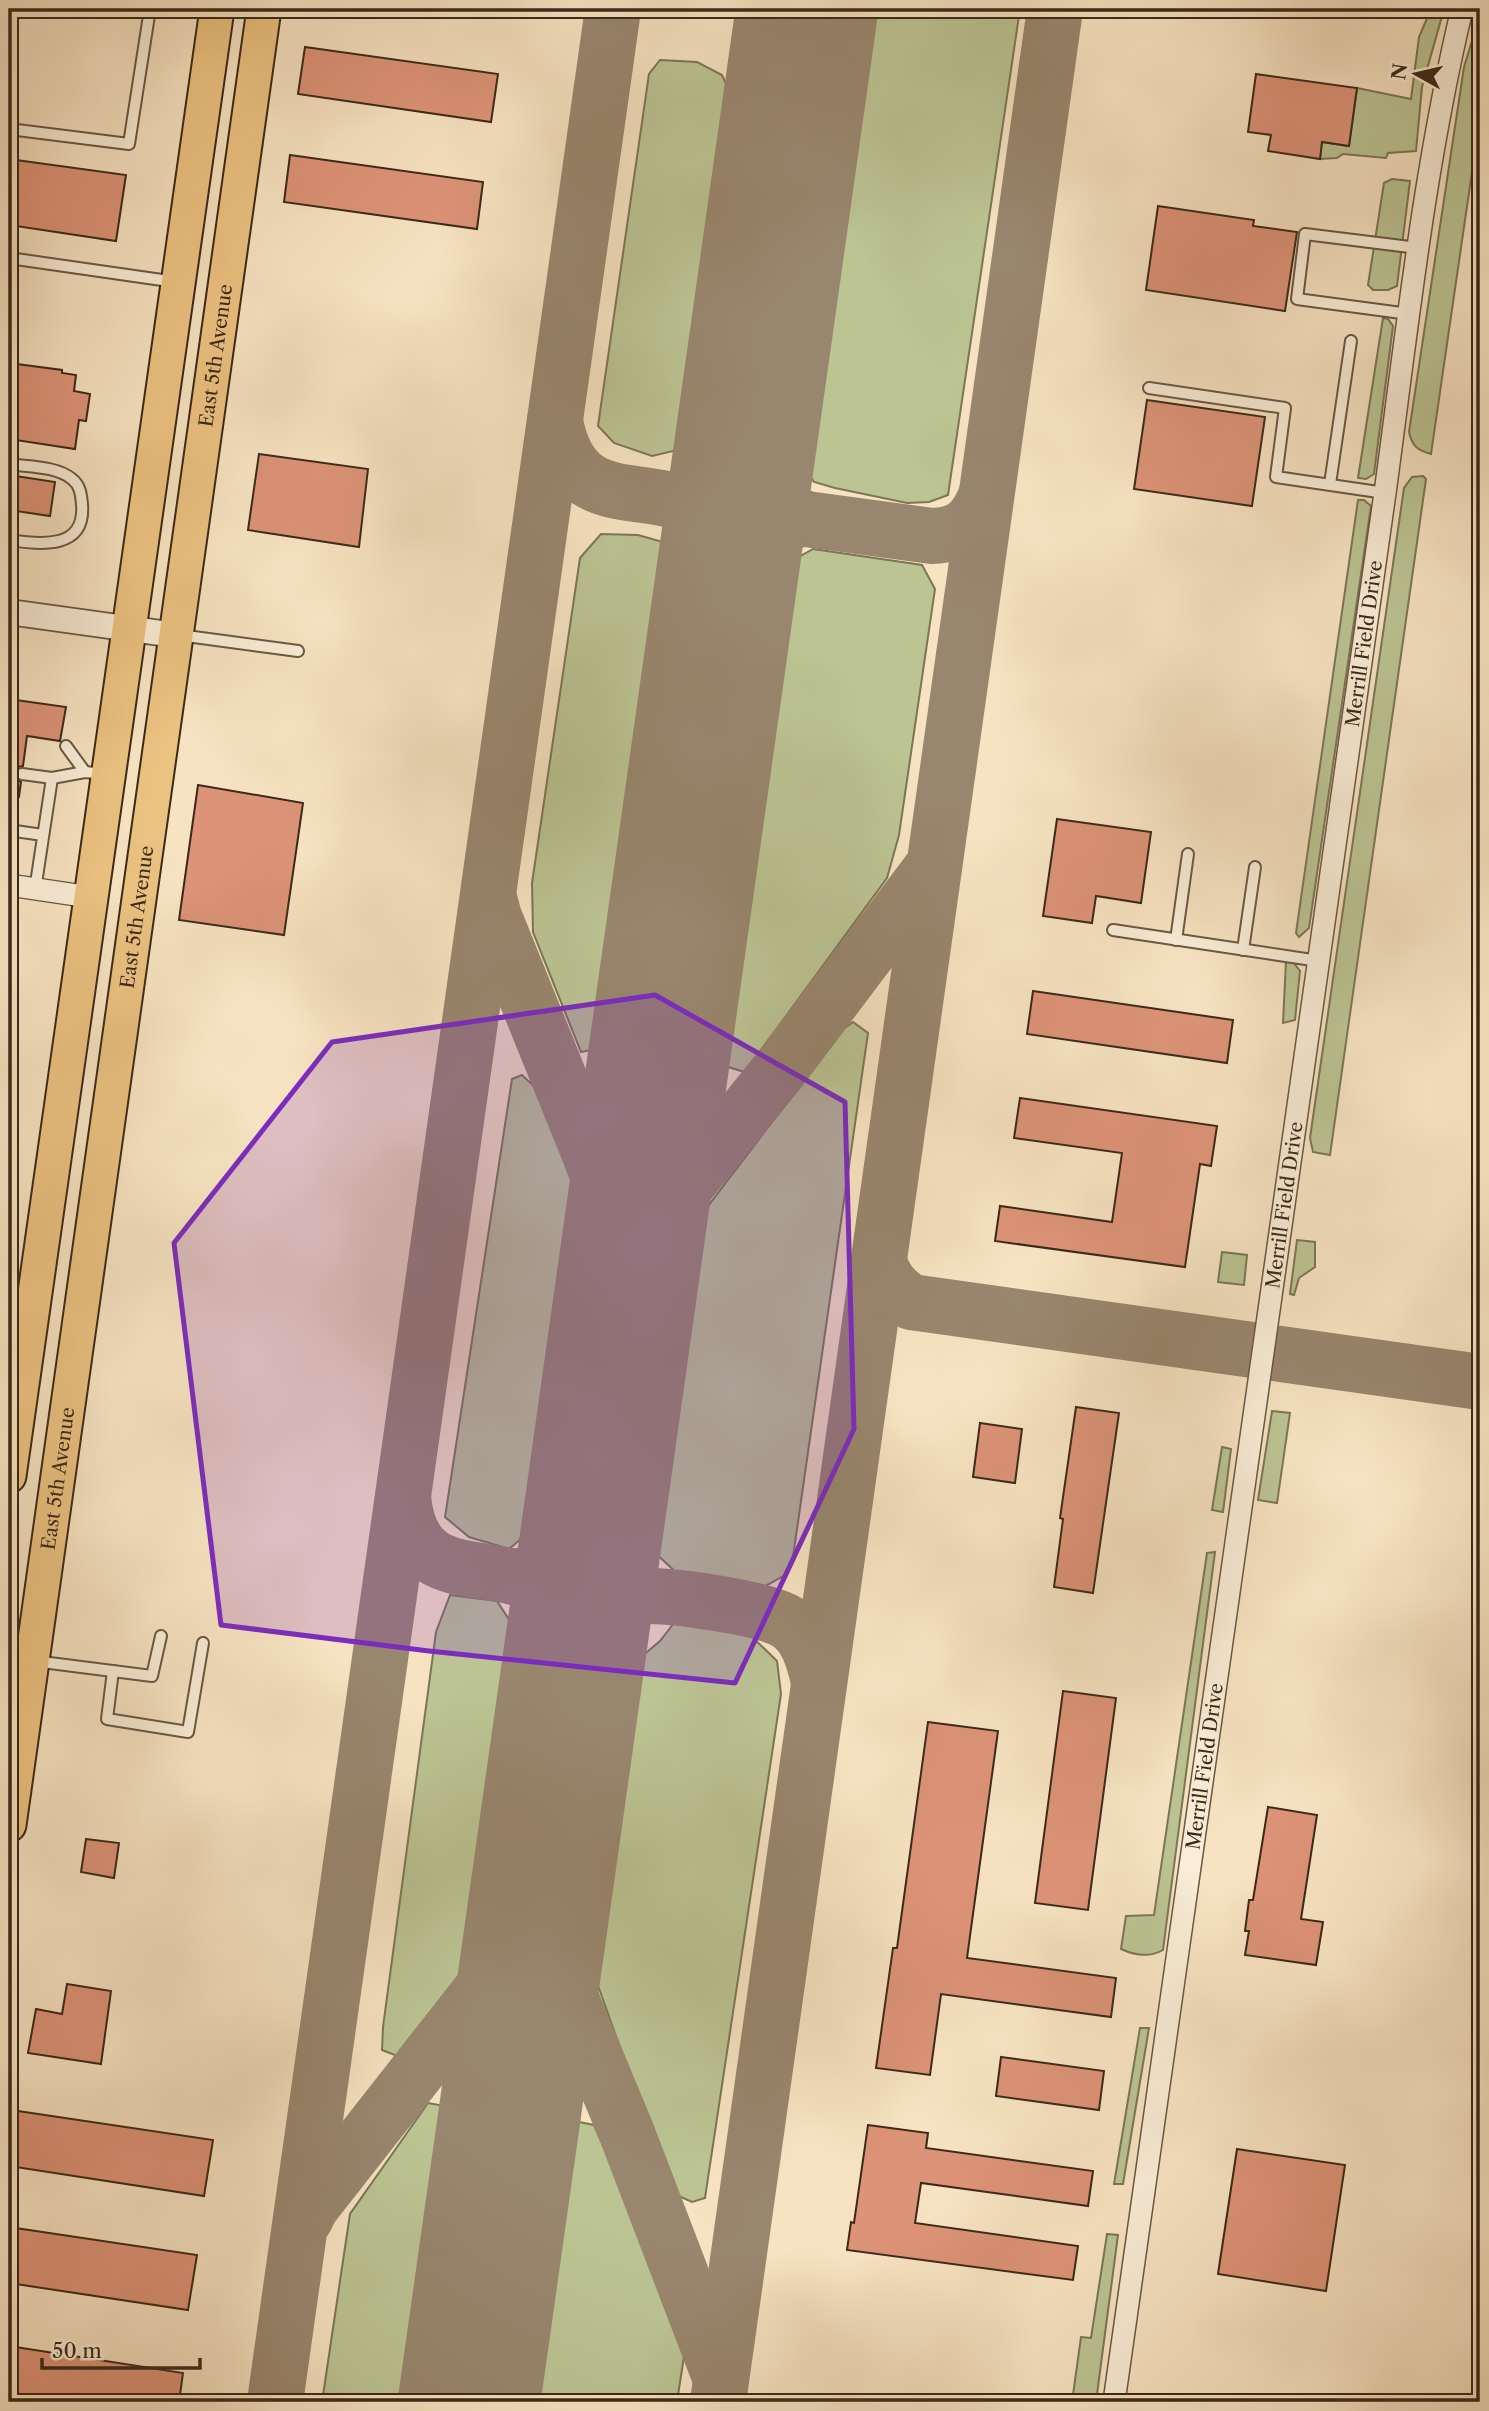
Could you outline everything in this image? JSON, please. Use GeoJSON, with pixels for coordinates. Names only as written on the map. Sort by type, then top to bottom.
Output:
{"type":"FeatureCollection","features":[{"type":"Feature","properties":{"kind":"highway"},"geometry":{"type":"LineString","coordinates":[[9,1469],[90,897],[97,773],[129,629],[217,9]]}},
{"type":"Feature","properties":{"kind":"highway","name":"East 5th Avenue"},"geometry":{"type":"LineString","coordinates":[[9,1825],[264,9]]}},
{"type":"Feature","properties":{"kind":"street","name":"Merrill Field Drive"},"geometry":{"type":"LineString","coordinates":[[1114,2402],[1418,248],[1443,89],[1462,9]]}},
{"type":"Feature","properties":{"kind":"street"},"geometry":{"type":"LineString","coordinates":[[9,612],[175,635]]}},
{"type":"Feature","properties":{"kind":"street"},"geometry":{"type":"LineString","coordinates":[[9,885],[90,897]]}},
{"type":"Feature","properties":{"kind":"lane"},"geometry":{"type":"LineString","coordinates":[[9,130],[129,144],[150,9]]}},
{"type":"Feature","properties":{"kind":"lane"},"geometry":{"type":"LineString","coordinates":[[1409,314],[1297,299],[1305,234],[1418,248]]}},
{"type":"Feature","properties":{"kind":"lane"},"geometry":{"type":"LineString","coordinates":[[9,258],[179,282]]}},
{"type":"Feature","properties":{"kind":"lane"},"geometry":{"type":"LineString","coordinates":[[1330,484],[1351,341]]}},
{"type":"Feature","properties":{"kind":"lane"},"geometry":{"type":"LineString","coordinates":[[1149,388],[1285,408],[1276,477],[1385,493]]}},
{"type":"Feature","properties":{"kind":"lane"},"geometry":{"type":"LineString","coordinates":[[9,464],[58,471],[74,480],[81,491],[82,510],[78,526],[70,537],[57,543],[9,540]]}},
{"type":"Feature","properties":{"kind":"lane"},"geometry":{"type":"LineString","coordinates":[[175,635],[298,651]]}},
{"type":"Feature","properties":{"kind":"lane"},"geometry":{"type":"LineString","coordinates":[[66,746],[97,773]]}},
{"type":"Feature","properties":{"kind":"lane"},"geometry":{"type":"LineString","coordinates":[[22,774],[52,778],[97,773]]}},
{"type":"Feature","properties":{"kind":"lane"},"geometry":{"type":"LineString","coordinates":[[34,890],[52,778]]}},
{"type":"Feature","properties":{"kind":"lane"},"geometry":{"type":"LineString","coordinates":[[15,831],[43,835]]}},
{"type":"Feature","properties":{"kind":"lane"},"geometry":{"type":"LineString","coordinates":[[1176,940],[1188,854]]}},
{"type":"Feature","properties":{"kind":"lane"},"geometry":{"type":"LineString","coordinates":[[1243,950],[1255,867]]}},
{"type":"Feature","properties":{"kind":"lane"},"geometry":{"type":"LineString","coordinates":[[1113,930],[1319,961]]}},
{"type":"Feature","properties":{"kind":"lane"},"geometry":{"type":"LineString","coordinates":[[32,1661],[152,1676],[161,1636]]}},
{"type":"Feature","properties":{"kind":"lane"},"geometry":{"type":"LineString","coordinates":[[113,1671],[107,1719],[188,1732],[203,1643]]}},
{"type":"Feature","properties":{"kind":"highlighted area"},"geometry":{"type":"Polygon","coordinates":[[[655,995],[845,1102],[854,1429],[735,1683],[429,1651],[221,1625],[174,1243],[332,1042],[655,995]]]}},
{"type":"Feature","properties":{"kind":"green space"},"geometry":{"type":"Polygon","coordinates":[[[867,9],[1020,9],[948,495],[929,502],[907,503],[814,482],[797,456],[867,9]]]}},
{"type":"Feature","properties":{"kind":"green space"},"geometry":{"type":"Polygon","coordinates":[[[1431,9],[1444,9],[1422,87],[1416,151],[1388,153],[1386,158],[1343,154],[1337,158],[1320,159],[1322,142],[1349,146],[1357,88],[1411,99],[1419,37],[1431,9]]]}},
{"type":"Feature","properties":{"kind":"green space"},"geometry":{"type":"Polygon","coordinates":[[[1480,15],[1480,117],[1431,454],[1416,447],[1409,432],[1464,67],[1480,15]]]}},
{"type":"Feature","properties":{"kind":"green space"},"geometry":{"type":"Polygon","coordinates":[[[660,60],[697,62],[722,75],[733,100],[693,427],[682,449],[652,456],[614,443],[598,426],[649,74],[660,60]]]}},
{"type":"Feature","properties":{"kind":"green space"},"geometry":{"type":"Polygon","coordinates":[[[1392,179],[1410,181],[1397,286],[1388,290],[1373,290],[1368,285],[1384,183],[1392,179]]]}},
{"type":"Feature","properties":{"kind":"green space"},"geometry":{"type":"Polygon","coordinates":[[[1383,318],[1388,319],[1393,326],[1374,474],[1366,479],[1358,478],[1383,318]]]}},
{"type":"Feature","properties":{"kind":"green space"},"geometry":{"type":"Polygon","coordinates":[[[1423,476],[1426,479],[1330,1155],[1313,1152],[1310,1138],[1404,488],[1412,477],[1423,476]]]}},
{"type":"Feature","properties":{"kind":"green space"},"geometry":{"type":"Polygon","coordinates":[[[1358,500],[1364,500],[1371,506],[1309,928],[1299,937],[1296,933],[1358,500]]]}},
{"type":"Feature","properties":{"kind":"green space"},"geometry":{"type":"Polygon","coordinates":[[[601,534],[638,535],[663,542],[671,561],[595,1049],[581,1052],[533,932],[532,883],[580,558],[601,534]]]}},
{"type":"Feature","properties":{"kind":"green space"},"geometry":{"type":"Polygon","coordinates":[[[813,549],[922,565],[935,589],[899,835],[887,878],[745,1072],[721,1065],[790,562],[813,549]]]}},
{"type":"Feature","properties":{"kind":"green space"},"geometry":{"type":"Polygon","coordinates":[[[1286,961],[1293,962],[1300,971],[1295,1020],[1283,1023],[1286,961]]]}},
{"type":"Feature","properties":{"kind":"green space"},"geometry":{"type":"Polygon","coordinates":[[[853,1022],[868,1033],[793,1557],[785,1575],[762,1588],[678,1574],[653,1551],[699,1218],[842,1030],[853,1022]]]}},
{"type":"Feature","properties":{"kind":"green space"},"geometry":{"type":"Polygon","coordinates":[[[522,1075],[538,1090],[575,1191],[580,1214],[534,1528],[509,1549],[469,1537],[445,1517],[512,1079],[522,1075]]]}},
{"type":"Feature","properties":{"kind":"green space"},"geometry":{"type":"Polygon","coordinates":[[[1297,1240],[1315,1242],[1315,1267],[1299,1278],[1294,1295],[1290,1294],[1297,1240]]]}},
{"type":"Feature","properties":{"kind":"green space"},"geometry":{"type":"Polygon","coordinates":[[[1222,1252],[1247,1255],[1244,1285],[1218,1282],[1222,1252]]]}},
{"type":"Feature","properties":{"kind":"green space"},"geometry":{"type":"Polygon","coordinates":[[[1272,1411],[1290,1413],[1277,1503],[1258,1500],[1272,1411]]]}},
{"type":"Feature","properties":{"kind":"green space"},"geometry":{"type":"Polygon","coordinates":[[[1222,1447],[1231,1449],[1223,1512],[1212,1510],[1222,1447]]]}},
{"type":"Feature","properties":{"kind":"green space"},"geometry":{"type":"Polygon","coordinates":[[[1215,1552],[1163,1950],[1147,1955],[1136,1954],[1121,1949],[1126,1916],[1154,1915],[1207,1553],[1215,1552]]]}},
{"type":"Feature","properties":{"kind":"green space"},"geometry":{"type":"Polygon","coordinates":[[[450,1595],[497,1601],[519,1635],[471,1959],[400,2057],[382,2050],[383,2027],[436,1632],[450,1595]]]}},
{"type":"Feature","properties":{"kind":"green space"},"geometry":{"type":"Polygon","coordinates":[[[674,1623],[747,1632],[777,1661],[781,1694],[705,2198],[692,2202],[672,2193],[591,1966],[641,1657],[660,1641],[674,1623]]]}},
{"type":"Feature","properties":{"kind":"green space"},"geometry":{"type":"Polygon","coordinates":[[[1140,2028],[1149,2028],[1123,2184],[1114,2184],[1140,2028]]]}},
{"type":"Feature","properties":{"kind":"green space"},"geometry":{"type":"Polygon","coordinates":[[[428,2103],[450,2107],[407,2402],[322,2402],[350,2214],[428,2103]]]}},
{"type":"Feature","properties":{"kind":"green space"},"geometry":{"type":"Polygon","coordinates":[[[579,2122],[594,2125],[676,2311],[685,2350],[677,2402],[532,2402],[572,2133],[579,2122]]]}},
{"type":"Feature","properties":{"kind":"green space"},"geometry":{"type":"Polygon","coordinates":[[[1107,2234],[1118,2235],[1096,2402],[1072,2402],[1081,2337],[1091,2338],[1107,2234]]]}},
{"type":"Feature","properties":{"kind":"building"},"geometry":{"type":"Polygon","coordinates":[[[305,47],[498,74],[491,122],[298,94],[305,47]]]}},
{"type":"Feature","properties":{"kind":"building"},"geometry":{"type":"Polygon","coordinates":[[[1256,74],[1357,88],[1349,146],[1322,142],[1320,159],[1268,151],[1271,135],[1248,132],[1256,74]]]}},
{"type":"Feature","properties":{"kind":"building"},"geometry":{"type":"Polygon","coordinates":[[[290,155],[483,182],[477,229],[284,202],[290,155]]]}},
{"type":"Feature","properties":{"kind":"building"},"geometry":{"type":"Polygon","coordinates":[[[9,159],[126,175],[116,241],[9,225],[9,159]]]}},
{"type":"Feature","properties":{"kind":"building"},"geometry":{"type":"Polygon","coordinates":[[[1158,206],[1254,220],[1253,226],[1297,232],[1285,311],[1146,290],[1158,206]]]}},
{"type":"Feature","properties":{"kind":"building"},"geometry":{"type":"Polygon","coordinates":[[[9,363],[62,370],[62,373],[76,375],[74,391],[90,394],[86,421],[79,420],[75,449],[9,439],[9,363]]]}},
{"type":"Feature","properties":{"kind":"building"},"geometry":{"type":"Polygon","coordinates":[[[1147,400],[1265,417],[1252,506],[1134,489],[1147,400]]]}},
{"type":"Feature","properties":{"kind":"building"},"geometry":{"type":"Polygon","coordinates":[[[259,454],[368,469],[359,547],[248,530],[259,454]]]}},
{"type":"Feature","properties":{"kind":"building"},"geometry":{"type":"Polygon","coordinates":[[[9,475],[55,482],[50,516],[9,510],[9,475]]]}},
{"type":"Feature","properties":{"kind":"building"},"geometry":{"type":"Polygon","coordinates":[[[9,699],[66,707],[60,741],[27,736],[23,766],[14,772],[15,778],[21,782],[19,797],[9,796],[9,699]]]}},
{"type":"Feature","properties":{"kind":"building"},"geometry":{"type":"Polygon","coordinates":[[[198,785],[303,803],[284,935],[179,920],[198,785]]]}},
{"type":"Feature","properties":{"kind":"building"},"geometry":{"type":"Polygon","coordinates":[[[1057,819],[1151,832],[1141,903],[1096,896],[1092,923],[1043,916],[1057,819]]]}},
{"type":"Feature","properties":{"kind":"building"},"geometry":{"type":"Polygon","coordinates":[[[1033,991],[1233,1020],[1227,1063],[1027,1034],[1033,991]]]}},
{"type":"Feature","properties":{"kind":"building"},"geometry":{"type":"Polygon","coordinates":[[[1020,1098],[1217,1126],[1211,1166],[1200,1164],[1185,1267],[995,1241],[1000,1206],[1112,1222],[1122,1153],[1014,1138],[1020,1098]]]}},
{"type":"Feature","properties":{"kind":"building"},"geometry":{"type":"Polygon","coordinates":[[[1076,1407],[1119,1413],[1093,1593],[1054,1587],[1063,1519],[1060,1518],[1076,1407]]]}},
{"type":"Feature","properties":{"kind":"building"},"geometry":{"type":"Polygon","coordinates":[[[980,1423],[1022,1429],[1015,1483],[973,1477],[980,1423]]]}},
{"type":"Feature","properties":{"kind":"building"},"geometry":{"type":"Polygon","coordinates":[[[1063,1691],[1116,1698],[1088,1910],[1035,1903],[1063,1691]]]}},
{"type":"Feature","properties":{"kind":"building"},"geometry":{"type":"Polygon","coordinates":[[[928,1722],[998,1731],[967,1958],[1116,1978],[1111,2017],[941,1994],[930,2075],[876,2068],[893,1948],[897,1948],[928,1722]]]}},
{"type":"Feature","properties":{"kind":"building"},"geometry":{"type":"Polygon","coordinates":[[[1268,1807],[1317,1815],[1301,1919],[1323,1922],[1316,1965],[1245,1955],[1249,1931],[1245,1931],[1249,1900],[1253,1900],[1268,1807]]]}},
{"type":"Feature","properties":{"kind":"building"},"geometry":{"type":"Polygon","coordinates":[[[86,1839],[119,1843],[114,1878],[81,1872],[86,1839]]]}},
{"type":"Feature","properties":{"kind":"building"},"geometry":{"type":"Polygon","coordinates":[[[67,1984],[111,1991],[101,2064],[28,2053],[36,2009],[62,2014],[67,1984]]]}},
{"type":"Feature","properties":{"kind":"building"},"geometry":{"type":"Polygon","coordinates":[[[1001,2057],[1104,2071],[1099,2110],[996,2096],[1001,2057]]]}},
{"type":"Feature","properties":{"kind":"building"},"geometry":{"type":"Polygon","coordinates":[[[18,2111],[213,2140],[204,2196],[9,2166],[18,2111]]]}},
{"type":"Feature","properties":{"kind":"building"},"geometry":{"type":"Polygon","coordinates":[[[868,2125],[928,2133],[926,2148],[1093,2171],[1088,2206],[921,2183],[915,2223],[1078,2246],[1073,2280],[847,2250],[851,2222],[854,2223],[868,2125]]]}},
{"type":"Feature","properties":{"kind":"building"},"geometry":{"type":"Polygon","coordinates":[[[1237,2149],[1345,2165],[1326,2291],[1218,2274],[1237,2149]]]}},
{"type":"Feature","properties":{"kind":"building"},"geometry":{"type":"Polygon","coordinates":[[[9,2227],[197,2255],[188,2310],[9,2283],[9,2227]]]}},
{"type":"Feature","properties":{"kind":"building"},"geometry":{"type":"Polygon","coordinates":[[[9,2346],[183,2373],[179,2402],[9,2402],[9,2346]]]}},
{"type":"Feature","properties":{"kind":"taxiway"},"geometry":{"type":"LineString","coordinates":[[275,2402],[613,9]]}},
{"type":"Feature","properties":{"kind":"taxiway"},"geometry":{"type":"LineString","coordinates":[[718,2402],[1055,9]]}},
{"type":"Feature","properties":{"kind":"taxiway"},"geometry":{"type":"LineString","coordinates":[[555,421],[566,455],[583,476],[604,488],[675,501],[696,511],[716,538],[725,589]]}},
{"type":"Feature","properties":{"kind":"taxiway"},"geometry":{"type":"LineString","coordinates":[[747,438],[753,466],[763,488],[780,506],[806,519]]}},
{"type":"Feature","properties":{"kind":"taxiway"},"geometry":{"type":"LineString","coordinates":[[725,589],[740,553],[747,544],[756,535],[781,522],[806,519],[932,536],[942,535],[959,530],[972,521],[986,496]]}},
{"type":"Feature","properties":{"kind":"taxiway"},"geometry":{"type":"LineString","coordinates":[[626,1291],[656,1223],[781,1068],[931,869]]}},
{"type":"Feature","properties":{"kind":"taxiway"},"geometry":{"type":"LineString","coordinates":[[490,902],[617,1221],[626,1291]]}},
{"type":"Feature","properties":{"kind":"taxiway"},"geometry":{"type":"LineString","coordinates":[[879,1262],[891,1285],[911,1302],[1480,1382]]}},
{"type":"Feature","properties":{"kind":"taxiway"},"geometry":{"type":"LineString","coordinates":[[403,1497],[411,1530],[425,1551],[445,1563],[517,1578],[539,1587],[558,1605],[565,1617],[574,1657]]}},
{"type":"Feature","properties":{"kind":"taxiway"},"geometry":{"type":"LineString","coordinates":[[515,1577],[547,1569],[568,1556],[583,1536],[596,1506]]}},
{"type":"Feature","properties":{"kind":"taxiway"},"geometry":{"type":"LineString","coordinates":[[574,1657],[593,1624],[614,1606],[643,1596],[679,1598],[760,1612],[787,1622],[805,1641],[819,1682]]}},
{"type":"Feature","properties":{"kind":"taxiway"},"geometry":{"type":"LineString","coordinates":[[543,1878],[546,1921],[554,1958],[626,2131],[719,2374]]}},
{"type":"Feature","properties":{"kind":"taxiway"},"geometry":{"type":"LineString","coordinates":[[305,2219],[311,2207],[515,1947],[530,1916],[542,1880]]}},
{"type":"Feature","properties":{"kind":"runway"},"geometry":{"type":"LineString","coordinates":[[469,2402],[807,9]]}}]}
